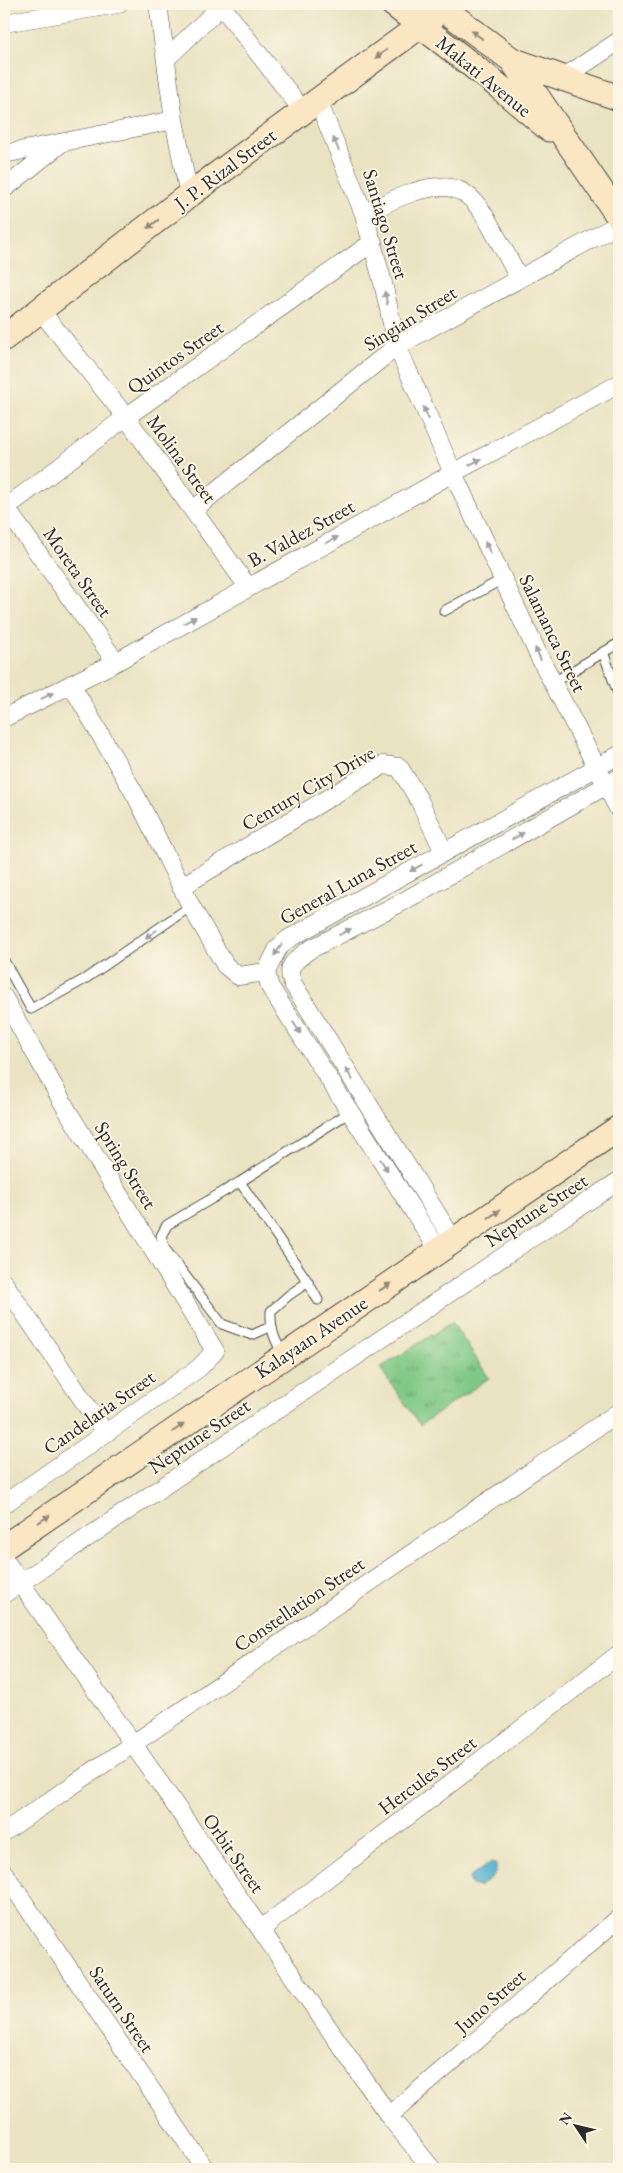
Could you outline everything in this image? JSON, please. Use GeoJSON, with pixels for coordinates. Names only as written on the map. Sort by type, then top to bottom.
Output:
{"type":"FeatureCollection","features":[{"type":"Feature","properties":{"kind":"main road","name":"Makati Avenue"},"geometry":{"type":"LineString","coordinates":[[393,4],[496,84],[575,150]]}},
{"type":"Feature","properties":{"kind":"main road","name":"Makati Avenue"},"geometry":{"type":"LineString","coordinates":[[443,5],[512,60],[619,217]]}},
{"type":"Feature","properties":{"kind":"main road","name":"J. P. Rizal Street"},"geometry":{"type":"LineString","coordinates":[[4,338],[189,195],[421,25],[443,5]]}},
{"type":"Feature","properties":{"kind":"main road"},"geometry":{"type":"LineString","coordinates":[[512,60],[619,98]]}},
{"type":"Feature","properties":{"kind":"main road","name":"Kalayaan Avenue"},"geometry":{"type":"LineString","coordinates":[[4,1547],[619,1128]]}},
{"type":"Feature","properties":{"kind":"street"},"geometry":{"type":"LineString","coordinates":[[4,24],[118,4]]}},
{"type":"Feature","properties":{"kind":"street"},"geometry":{"type":"LineString","coordinates":[[158,4],[174,120],[189,195]]}},
{"type":"Feature","properties":{"kind":"street"},"geometry":{"type":"LineString","coordinates":[[166,59],[222,6]]}},
{"type":"Feature","properties":{"kind":"street","name":"Santiago Street"},"geometry":{"type":"LineString","coordinates":[[222,6],[310,106],[364,214],[373,242],[397,346],[453,473]]}},
{"type":"Feature","properties":{"kind":"street"},"geometry":{"type":"LineString","coordinates":[[563,78],[619,41]]}},
{"type":"Feature","properties":{"kind":"street"},"geometry":{"type":"LineString","coordinates":[[4,154],[174,120]]}},
{"type":"Feature","properties":{"kind":"street"},"geometry":{"type":"LineString","coordinates":[[4,189],[65,141]]}},
{"type":"Feature","properties":{"kind":"street"},"geometry":{"type":"LineString","coordinates":[[364,214],[412,192],[448,188],[465,192],[476,201],[519,278]]}},
{"type":"Feature","properties":{"kind":"street","name":"Singian Street"},"geometry":{"type":"LineString","coordinates":[[192,510],[397,346],[619,224]]}},
{"type":"Feature","properties":{"kind":"street","name":"Quintos Street"},"geometry":{"type":"LineString","coordinates":[[5,508],[126,417],[373,242]]}},
{"type":"Feature","properties":{"kind":"street","name":"Molina Street"},"geometry":{"type":"LineString","coordinates":[[40,310],[126,417],[248,587]]}},
{"type":"Feature","properties":{"kind":"street","name":"B. Valdez Street"},"geometry":{"type":"LineString","coordinates":[[4,718],[116,662],[453,473],[619,384]]}},
{"type":"Feature","properties":{"kind":"street","name":"Salamanca Street"},"geometry":{"type":"LineString","coordinates":[[453,473],[552,682],[597,768],[613,782],[619,810]]}},
{"type":"Feature","properties":{"kind":"street","name":"Moreta Street"},"geometry":{"type":"LineString","coordinates":[[5,508],[116,662]]}},
{"type":"Feature","properties":{"kind":"street"},"geometry":{"type":"LineString","coordinates":[[72,684],[136,796],[191,906],[225,965],[238,976],[266,972],[270,987],[350,1112],[446,1246]]}},
{"type":"Feature","properties":{"kind":"street","name":"General Luna Street"},"geometry":{"type":"LineString","coordinates":[[446,1246],[366,1102],[293,984],[289,975],[292,965],[309,950],[404,902],[490,852],[597,768],[619,755]]}},
{"type":"Feature","properties":{"kind":"street","name":"Century City Drive"},"geometry":{"type":"LineString","coordinates":[[181,887],[383,765],[399,767],[419,800],[444,852]]}},
{"type":"Feature","properties":{"kind":"street","name":"General Luna Street"},"geometry":{"type":"LineString","coordinates":[[266,972],[278,948],[288,939],[479,833],[496,817],[546,808],[613,782]]}},
{"type":"Feature","properties":{"kind":"street"},"geometry":{"type":"LineString","coordinates":[[479,833],[490,852]]}},
{"type":"Feature","properties":{"kind":"street","name":"Spring Street"},"geometry":{"type":"LineString","coordinates":[[4,998],[67,1110],[215,1351]]}},
{"type":"Feature","properties":{"kind":"street"},"geometry":{"type":"LineString","coordinates":[[350,1112],[366,1102]]}},
{"type":"Feature","properties":{"kind":"street","name":"Neptune Street"},"geometry":{"type":"LineString","coordinates":[[4,1594],[500,1259],[619,1181]]}},
{"type":"Feature","properties":{"kind":"street"},"geometry":{"type":"LineString","coordinates":[[4,1283],[104,1433]]}},
{"type":"Feature","properties":{"kind":"street","name":"Candelaria Street"},"geometry":{"type":"LineString","coordinates":[[4,1504],[199,1368],[215,1351]]}},
{"type":"Feature","properties":{"kind":"street","name":"Constellation Street"},"geometry":{"type":"LineString","coordinates":[[4,1832],[619,1412]]}},
{"type":"Feature","properties":{"kind":"street","name":"Orbit Street"},"geometry":{"type":"LineString","coordinates":[[4,1559],[389,2116],[432,2169]]}},
{"type":"Feature","properties":{"kind":"street","name":"Hercules Street"},"geometry":{"type":"LineString","coordinates":[[261,1929],[619,1654]]}},
{"type":"Feature","properties":{"kind":"street","name":"Saturn Street"},"geometry":{"type":"LineString","coordinates":[[4,1873],[205,2169]]}},
{"type":"Feature","properties":{"kind":"street","name":"Juno Street"},"geometry":{"type":"LineString","coordinates":[[389,2116],[619,1918]]}},
{"type":"Feature","properties":{"kind":"lane"},"geometry":{"type":"LineString","coordinates":[[444,612],[503,579]]}},
{"type":"Feature","properties":{"kind":"lane"},"geometry":{"type":"LineString","coordinates":[[552,682],[619,642]]}},
{"type":"Feature","properties":{"kind":"lane"},"geometry":{"type":"LineString","coordinates":[[603,652],[615,673],[619,696]]}},
{"type":"Feature","properties":{"kind":"lane"},"geometry":{"type":"LineString","coordinates":[[4,961],[31,1009],[85,979],[191,906]]}},
{"type":"Feature","properties":{"kind":"lane"},"geometry":{"type":"LineString","coordinates":[[270,1327],[252,1336],[222,1324],[165,1249],[161,1236],[167,1225],[240,1182],[350,1112]]}},
{"type":"Feature","properties":{"kind":"lane"},"geometry":{"type":"LineString","coordinates":[[240,1182],[308,1282],[318,1300]]}},
{"type":"Feature","properties":{"kind":"lane"},"geometry":{"type":"LineString","coordinates":[[284,1355],[270,1327],[271,1310],[308,1282]]}},
{"type":"Feature","properties":{"kind":"green space"},"geometry":{"type":"Polygon","coordinates":[[[452,1322],[489,1378],[420,1425],[380,1368],[452,1322]]]}},
{"type":"Feature","properties":{"kind":"water"},"geometry":{"type":"Polygon","coordinates":[[[491,1862],[495,1863],[495,1874],[479,1887],[472,1885],[469,1878],[491,1862]]]}}]}
